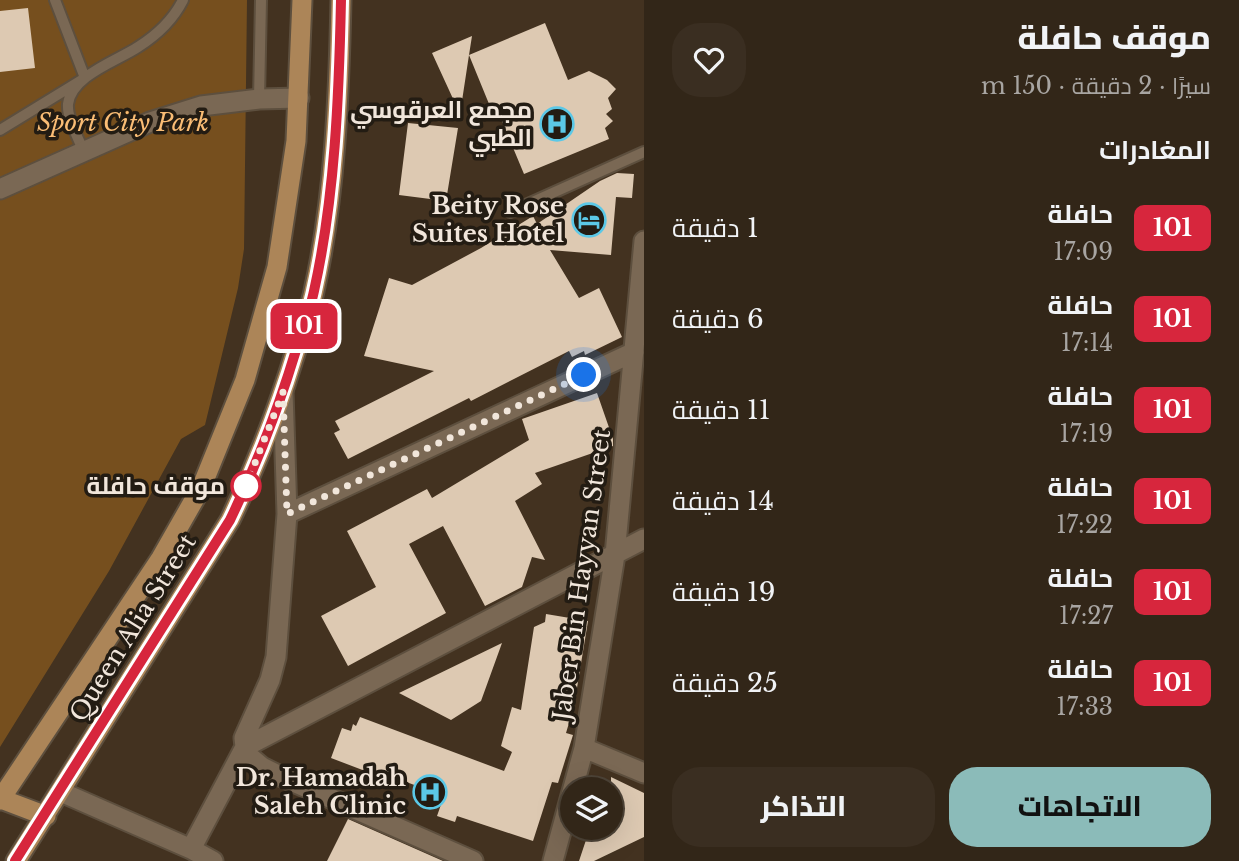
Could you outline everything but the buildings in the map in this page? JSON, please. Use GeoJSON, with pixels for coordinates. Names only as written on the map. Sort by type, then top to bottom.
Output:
{"type":"FeatureCollection","features":[{"type":"Feature","properties":{"kind":"main road","name":"Queen Alia Street"},"geometry":{"type":"LineString","coordinates":[[0,799],[161,558],[202,486],[245,380],[277,267],[296,141],[302,0]]}},
{"type":"Feature","properties":{"kind":"main road","name":"Queen Alia Street"},"geometry":{"type":"LineString","coordinates":[[16,861],[230,520],[254,470],[283,392],[314,293],[321,254],[338,86],[341,0]]}},
{"type":"Feature","properties":{"kind":"main road"},"geometry":{"type":"LineString","coordinates":[[0,799],[46,816]]}},
{"type":"Feature","properties":{"kind":"street"},"geometry":{"type":"LineString","coordinates":[[0,189],[150,122],[201,106],[299,97]]}},
{"type":"Feature","properties":{"kind":"street","name":"Jaber Bin Hayyan Street"},"geometry":{"type":"LineString","coordinates":[[553,861],[584,748],[615,555],[644,241]]}},
{"type":"Feature","properties":{"kind":"street"},"geometry":{"type":"LineString","coordinates":[[287,514],[634,352]]}},
{"type":"Feature","properties":{"kind":"street"},"geometry":{"type":"LineString","coordinates":[[191,849],[245,747],[246,730],[270,680],[274,664],[287,514],[283,392]]}},
{"type":"Feature","properties":{"kind":"street"},"geometry":{"type":"LineString","coordinates":[[245,747],[644,539]]}},
{"type":"Feature","properties":{"kind":"street"},"geometry":{"type":"LineString","coordinates":[[245,747],[255,762],[280,776],[473,861]]}},
{"type":"Feature","properties":{"kind":"street"},"geometry":{"type":"LineString","coordinates":[[584,748],[644,773]]}},
{"type":"Feature","properties":{"kind":"street"},"geometry":{"type":"LineString","coordinates":[[61,792],[213,861]]}},
{"type":"Feature","properties":{"kind":"lane"},"geometry":{"type":"LineString","coordinates":[[55,0],[85,78]]}},
{"type":"Feature","properties":{"kind":"lane"},"geometry":{"type":"LineString","coordinates":[[0,130],[140,46],[163,28],[183,0]]}},
{"type":"Feature","properties":{"kind":"lane"},"geometry":{"type":"LineString","coordinates":[[259,99],[261,0]]}},
{"type":"Feature","properties":{"kind":"lane"},"geometry":{"type":"LineString","coordinates":[[83,150],[69,114],[68,103],[73,91],[85,78]]}},
{"type":"Feature","properties":{"kind":"lane"},"geometry":{"type":"LineString","coordinates":[[510,212],[644,152]]}},
{"type":"Feature","properties":{"kind":"green space","name":"Sport City Park"},"geometry":{"type":"Polygon","coordinates":[[[0,0],[247,0],[244,249],[238,288],[205,425],[181,439],[109,571],[0,747],[0,0]]]}},
{"type":"Feature","properties":{"kind":"bus line","name":"101"},"geometry":{"type":"LineString","coordinates":[[15,861],[46,816],[230,520],[254,470],[283,392],[314,293],[332,166],[340,58],[341,0]]}},
{"type":"Feature","properties":{"kind":"place","name":"مجمع العرقوسي الطبي"},"geometry":{"type":"Point","coordinates":[557,124]}},
{"type":"Feature","properties":{"kind":"place","name":"Beity Rose Suites Hotel"},"geometry":{"type":"Point","coordinates":[589,220]}},
{"type":"Feature","properties":{"kind":"place","name":"موقف حافلة"},"geometry":{"type":"Point","coordinates":[246,486]}},
{"type":"Feature","properties":{"kind":"place","name":"Dr. Hamadah Saleh Clinic"},"geometry":{"type":"Point","coordinates":[430,792]}},
{"type":"Feature","properties":{"kind":"route"},"geometry":{"type":"LineString","coordinates":[[246,486],[283,392],[287,514],[584,375]]}}]}
